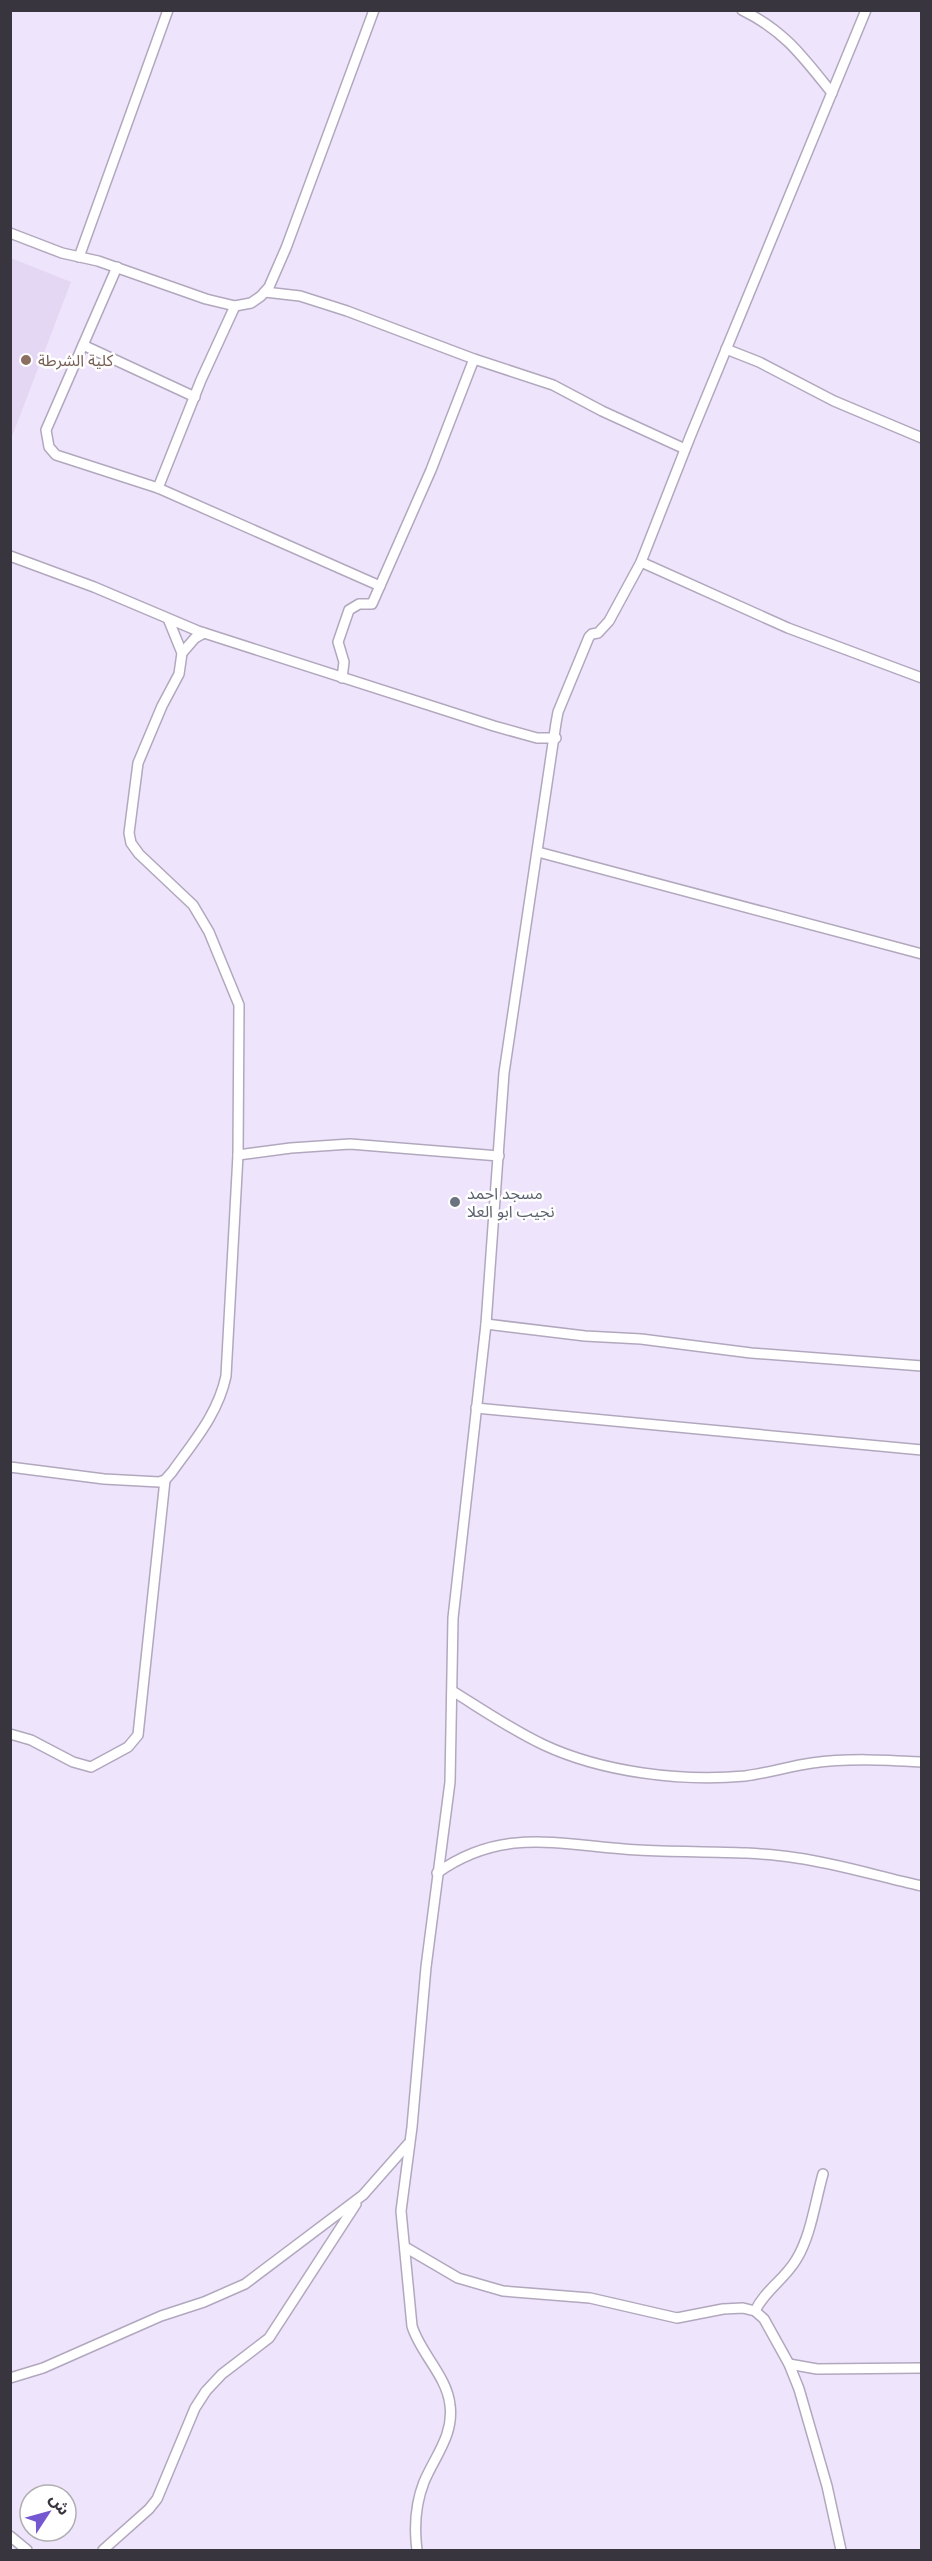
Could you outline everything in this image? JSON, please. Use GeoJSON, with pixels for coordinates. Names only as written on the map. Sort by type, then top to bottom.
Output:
{"type":"FeatureCollection","features":[{"type":"Feature","properties":{"kind":"street"},"geometry":{"type":"LineString","coordinates":[[79,256],[168,10]]}},
{"type":"Feature","properties":{"kind":"street"},"geometry":{"type":"LineString","coordinates":[[10,233],[62,254],[79,256],[117,267],[206,299],[235,306],[251,303],[265,292],[286,248],[374,10]]}},
{"type":"Feature","properties":{"kind":"street"},"geometry":{"type":"LineString","coordinates":[[742,10],[762,15],[768,27],[794,44],[832,93]]}},
{"type":"Feature","properties":{"kind":"street"},"geometry":{"type":"LineString","coordinates":[[417,2550],[414,2530],[417,2506],[424,2482],[445,2442],[451,2423],[450,2403],[442,2383],[418,2343],[412,2326],[401,2211],[437,1873],[450,1782],[454,1692],[453,1618],[486,1324],[504,1073],[556,738],[558,712],[589,637],[607,625],[641,562],[685,449],[866,10]]}},
{"type":"Feature","properties":{"kind":"street"},"geometry":{"type":"LineString","coordinates":[[117,267],[46,430],[49,447],[57,455],[158,488],[380,586]]}},
{"type":"Feature","properties":{"kind":"street"},"geometry":{"type":"LineString","coordinates":[[265,292],[300,296],[347,311],[474,359],[553,385],[602,411],[685,449]]}},
{"type":"Feature","properties":{"kind":"street"},"geometry":{"type":"LineString","coordinates":[[158,488],[235,306]]}},
{"type":"Feature","properties":{"kind":"street"},"geometry":{"type":"LineString","coordinates":[[82,345],[195,397]]}},
{"type":"Feature","properties":{"kind":"street"},"geometry":{"type":"LineString","coordinates":[[726,349],[759,362],[834,401],[921,438]]}},
{"type":"Feature","properties":{"kind":"street"},"geometry":{"type":"LineString","coordinates":[[342,678],[344,662],[338,642],[349,610],[359,604],[372,604],[431,470],[474,359]]}},
{"type":"Feature","properties":{"kind":"street"},"geometry":{"type":"LineString","coordinates":[[10,556],[94,587],[169,621],[204,633],[526,735],[537,738],[556,738]]}},
{"type":"Feature","properties":{"kind":"street"},"geometry":{"type":"LineString","coordinates":[[641,562],[788,628],[921,678]]}},
{"type":"Feature","properties":{"kind":"street"},"geometry":{"type":"LineString","coordinates":[[10,1734],[32,1740],[73,1762],[91,1767],[128,1747],[138,1736],[165,1480],[211,1418],[222,1396],[226,1376],[238,1155],[239,1005],[209,932],[193,905],[139,854],[131,843],[129,833],[138,763],[162,706],[179,674],[182,653],[169,621]]}},
{"type":"Feature","properties":{"kind":"street"},"geometry":{"type":"LineString","coordinates":[[182,653],[195,638],[204,633]]}},
{"type":"Feature","properties":{"kind":"street"},"geometry":{"type":"LineString","coordinates":[[538,852],[921,954]]}},
{"type":"Feature","properties":{"kind":"street"},"geometry":{"type":"LineString","coordinates":[[238,1155],[350,1144],[499,1156]]}},
{"type":"Feature","properties":{"kind":"street"},"geometry":{"type":"LineString","coordinates":[[486,1324],[585,1336],[641,1339],[751,1353],[921,1366]]}},
{"type":"Feature","properties":{"kind":"street"},"geometry":{"type":"LineString","coordinates":[[476,1408],[921,1450]]}},
{"type":"Feature","properties":{"kind":"street"},"geometry":{"type":"LineString","coordinates":[[10,1467],[151,1483],[165,1480]]}},
{"type":"Feature","properties":{"kind":"street"},"geometry":{"type":"LineString","coordinates":[[454,1692],[512,1729],[546,1746],[609,1767],[700,1779],[747,1776],[812,1763],[855,1760],[921,1762]]}},
{"type":"Feature","properties":{"kind":"street"},"geometry":{"type":"LineString","coordinates":[[437,1873],[456,1859],[479,1850],[518,1842],[541,1842],[636,1850],[795,1858],[886,1876],[921,1886]]}},
{"type":"Feature","properties":{"kind":"street"},"geometry":{"type":"LineString","coordinates":[[103,2550],[157,2499],[195,2408],[206,2391],[222,2374],[269,2338],[363,2195],[408,2144]]}},
{"type":"Feature","properties":{"kind":"street"},"geometry":{"type":"LineString","coordinates":[[755,2311],[761,2299],[790,2269],[802,2249],[823,2174]]}},
{"type":"Feature","properties":{"kind":"street"},"geometry":{"type":"LineString","coordinates":[[10,2378],[43,2368],[161,2316],[204,2302],[245,2284],[363,2195]]}},
{"type":"Feature","properties":{"kind":"street"},"geometry":{"type":"LineString","coordinates":[[405,2247],[458,2278],[503,2290],[590,2298],[677,2318],[723,2309],[743,2308],[755,2311],[764,2319],[789,2364],[808,2413],[841,2550]]}},
{"type":"Feature","properties":{"kind":"street"},"geometry":{"type":"LineString","coordinates":[[789,2364],[817,2369],[921,2368]]}},
{"type":"Feature","properties":{"kind":"street"},"geometry":{"type":"LineString","coordinates":[[10,2536],[27,2550]]}},
{"type":"Feature","properties":{"kind":"shaded area","name":"كلية الشرطة"},"geometry":{"type":"Polygon","coordinates":[[[11,258],[71,282],[11,439],[11,258]]]}},
{"type":"Feature","properties":{"kind":"place","name":"كلية الشرطة"},"geometry":{"type":"Point","coordinates":[26,360]}},
{"type":"Feature","properties":{"kind":"place","name":"مسجد احمد نجيب ابو العلا"},"geometry":{"type":"Point","coordinates":[455,1202]}}]}
